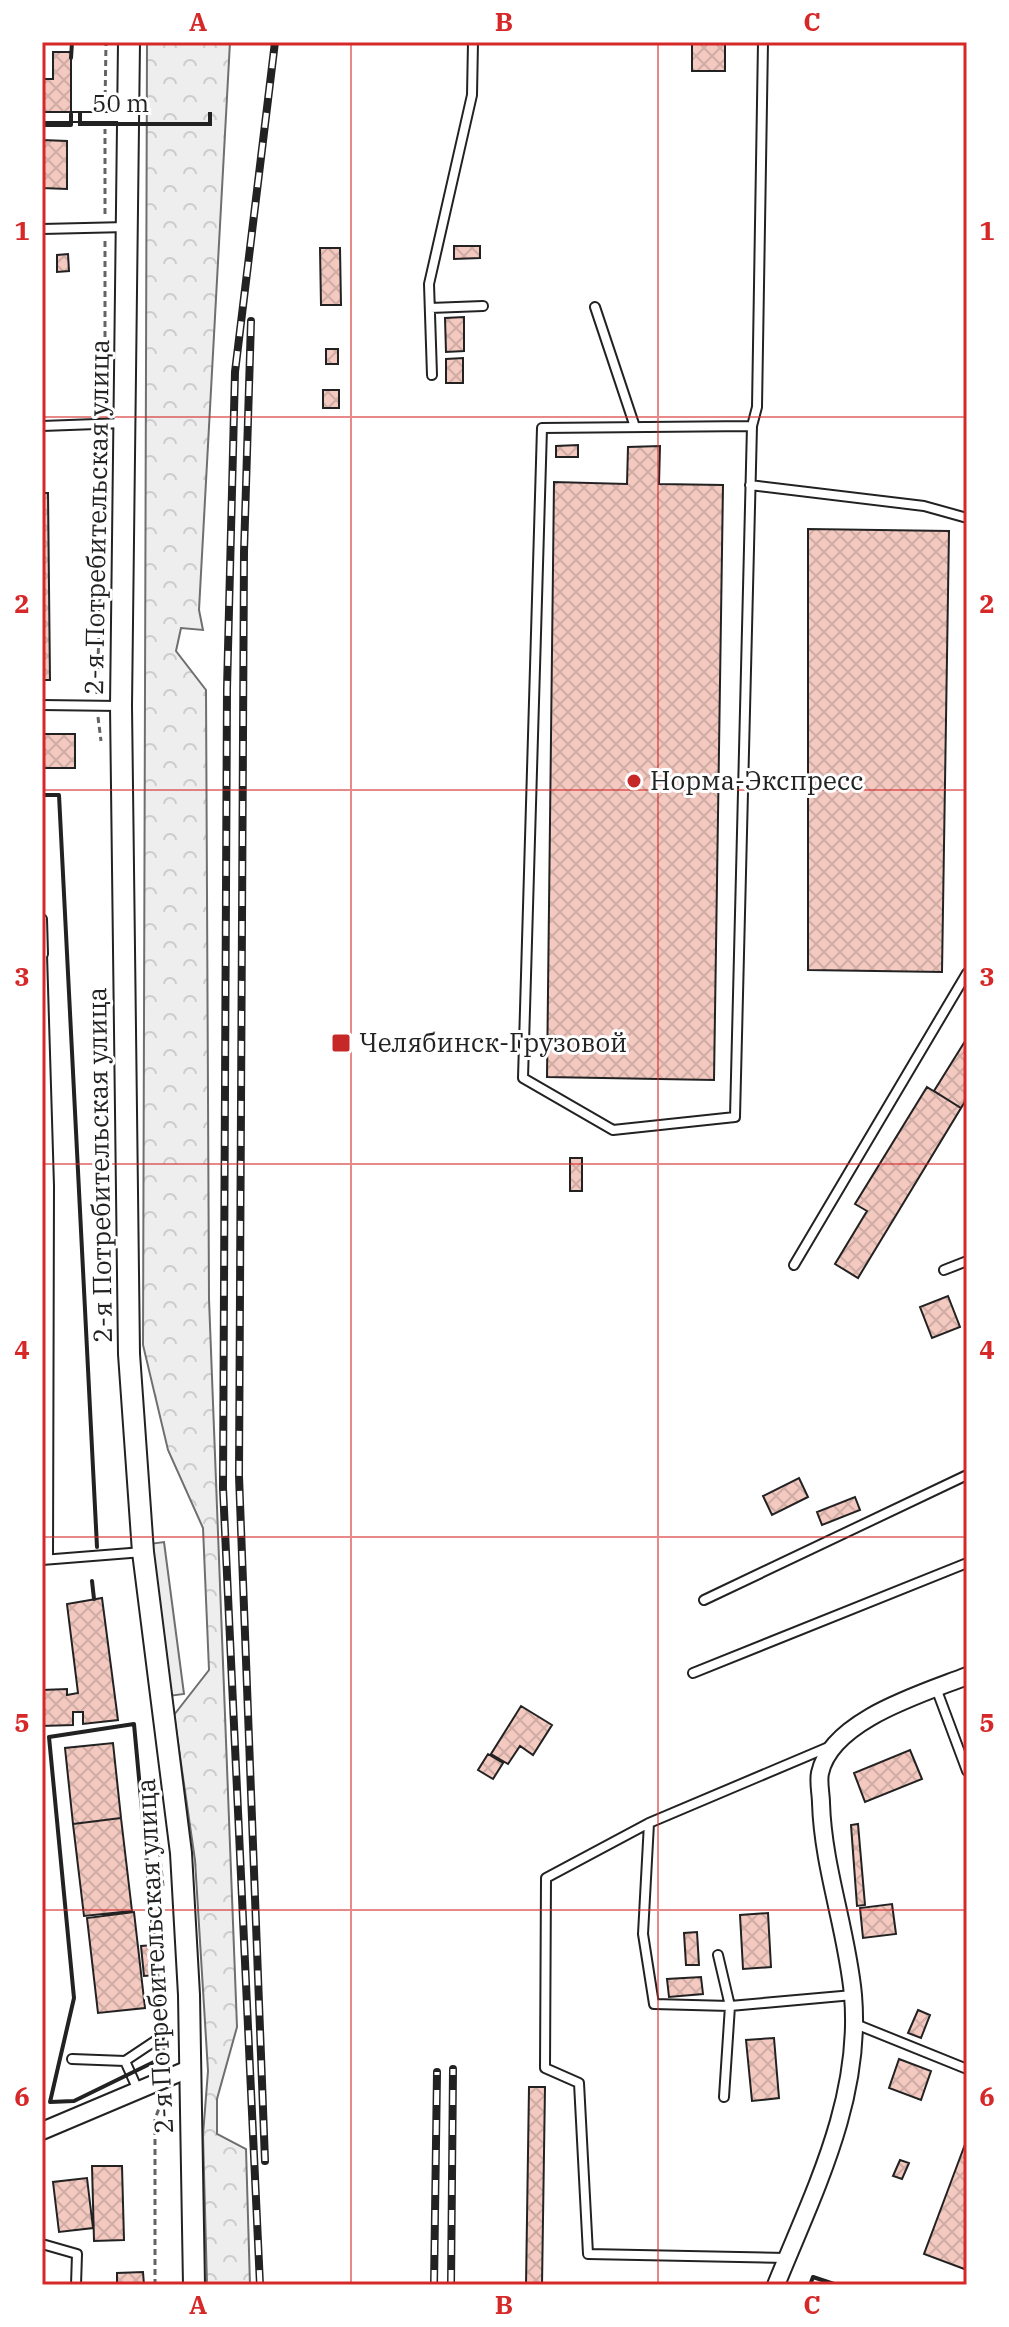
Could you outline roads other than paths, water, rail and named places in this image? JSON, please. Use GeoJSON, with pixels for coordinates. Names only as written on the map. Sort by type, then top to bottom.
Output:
{"type":"FeatureCollection","features":[{"type":"Feature","properties":{"kind":"street","name":"2-я Потребительская улица"},"geometry":{"type":"LineString","coordinates":[[129,42],[121,706],[129,1354],[143,1552],[181,1853],[191,2068],[194,2285]]}},
{"type":"Feature","properties":{"kind":"street"},"geometry":{"type":"LineString","coordinates":[[776,2285],[822,2176],[847,2096],[853,1995],[822,1822],[820,1772],[838,1743],[873,1713],[967,1676]]}},
{"type":"Feature","properties":{"kind":"street"},"geometry":{"type":"LineString","coordinates":[[42,2131],[191,2068]]}},
{"type":"Feature","properties":{"kind":"lane"},"geometry":{"type":"LineString","coordinates":[[432,375],[429,284],[472,95],[473,42]]}},
{"type":"Feature","properties":{"kind":"lane"},"geometry":{"type":"LineString","coordinates":[[752,426],[542,428],[523,1078],[613,1130],[735,1117],[750,485],[752,426],[757,407],[763,42]]}},
{"type":"Feature","properties":{"kind":"lane"},"geometry":{"type":"LineString","coordinates":[[42,117],[128,117]]}},
{"type":"Feature","properties":{"kind":"lane"},"geometry":{"type":"LineString","coordinates":[[42,229],[128,227]]}},
{"type":"Feature","properties":{"kind":"lane"},"geometry":{"type":"LineString","coordinates":[[430,308],[483,306]]}},
{"type":"Feature","properties":{"kind":"lane"},"geometry":{"type":"LineString","coordinates":[[595,307],[635,427]]}},
{"type":"Feature","properties":{"kind":"lane"},"geometry":{"type":"LineString","coordinates":[[42,426],[124,423]]}},
{"type":"Feature","properties":{"kind":"lane"},"geometry":{"type":"LineString","coordinates":[[750,485],[924,506],[967,518]]}},
{"type":"Feature","properties":{"kind":"lane"},"geometry":{"type":"LineString","coordinates":[[42,705],[121,706]]}},
{"type":"Feature","properties":{"kind":"lane"},"geometry":{"type":"LineString","coordinates":[[42,919],[49,1186],[45,1560],[143,1552]]}},
{"type":"Feature","properties":{"kind":"lane"},"geometry":{"type":"LineString","coordinates":[[794,1265],[967,973]]}},
{"type":"Feature","properties":{"kind":"lane"},"geometry":{"type":"LineString","coordinates":[[944,1270],[967,1261]]}},
{"type":"Feature","properties":{"kind":"lane"},"geometry":{"type":"LineString","coordinates":[[704,1600],[967,1475]]}},
{"type":"Feature","properties":{"kind":"lane"},"geometry":{"type":"LineString","coordinates":[[693,1673],[967,1563]]}},
{"type":"Feature","properties":{"kind":"lane"},"geometry":{"type":"LineString","coordinates":[[936,1688],[967,1771]]}},
{"type":"Feature","properties":{"kind":"lane"},"geometry":{"type":"LineString","coordinates":[[787,2258],[588,2254],[579,2083],[545,2068],[546,1878],[649,1823],[838,1743]]}},
{"type":"Feature","properties":{"kind":"lane"},"geometry":{"type":"LineString","coordinates":[[649,1823],[643,1934],[654,2004],[730,2006],[853,1995]]}},
{"type":"Feature","properties":{"kind":"lane"},"geometry":{"type":"LineString","coordinates":[[718,1955],[730,2006],[724,2097]]}},
{"type":"Feature","properties":{"kind":"lane"},"geometry":{"type":"LineString","coordinates":[[853,2023],[967,2069]]}},
{"type":"Feature","properties":{"kind":"lane"},"geometry":{"type":"LineString","coordinates":[[72,2059],[125,2061],[155,2041]]}},
{"type":"Feature","properties":{"kind":"lane"},"geometry":{"type":"LineString","coordinates":[[125,2061],[138,2091]]}},
{"type":"Feature","properties":{"kind":"lane"},"geometry":{"type":"LineString","coordinates":[[42,2244],[77,2254],[76,2285]]}},
{"type":"Feature","properties":{"kind":"railway"},"geometry":{"type":"LineString","coordinates":[[260,2285],[223,1488],[227,689],[235,372],[275,42]]}},
{"type":"Feature","properties":{"kind":"railway"},"geometry":{"type":"LineString","coordinates":[[251,321],[244,552],[239,1476],[265,2161]]}},
{"type":"Feature","properties":{"kind":"railway"},"geometry":{"type":"LineString","coordinates":[[451,2285],[453,2069]]}},
{"type":"Feature","properties":{"kind":"railway"},"geometry":{"type":"LineString","coordinates":[[434,2285],[437,2072]]}},
{"type":"Feature","properties":{"kind":"place","name":"Норма-Экспресс"},"geometry":{"type":"Point","coordinates":[634,781]}},
{"type":"Feature","properties":{"kind":"place","name":"Челябинск-Грузовой"},"geometry":{"type":"Point","coordinates":[341,1043]}}]}
